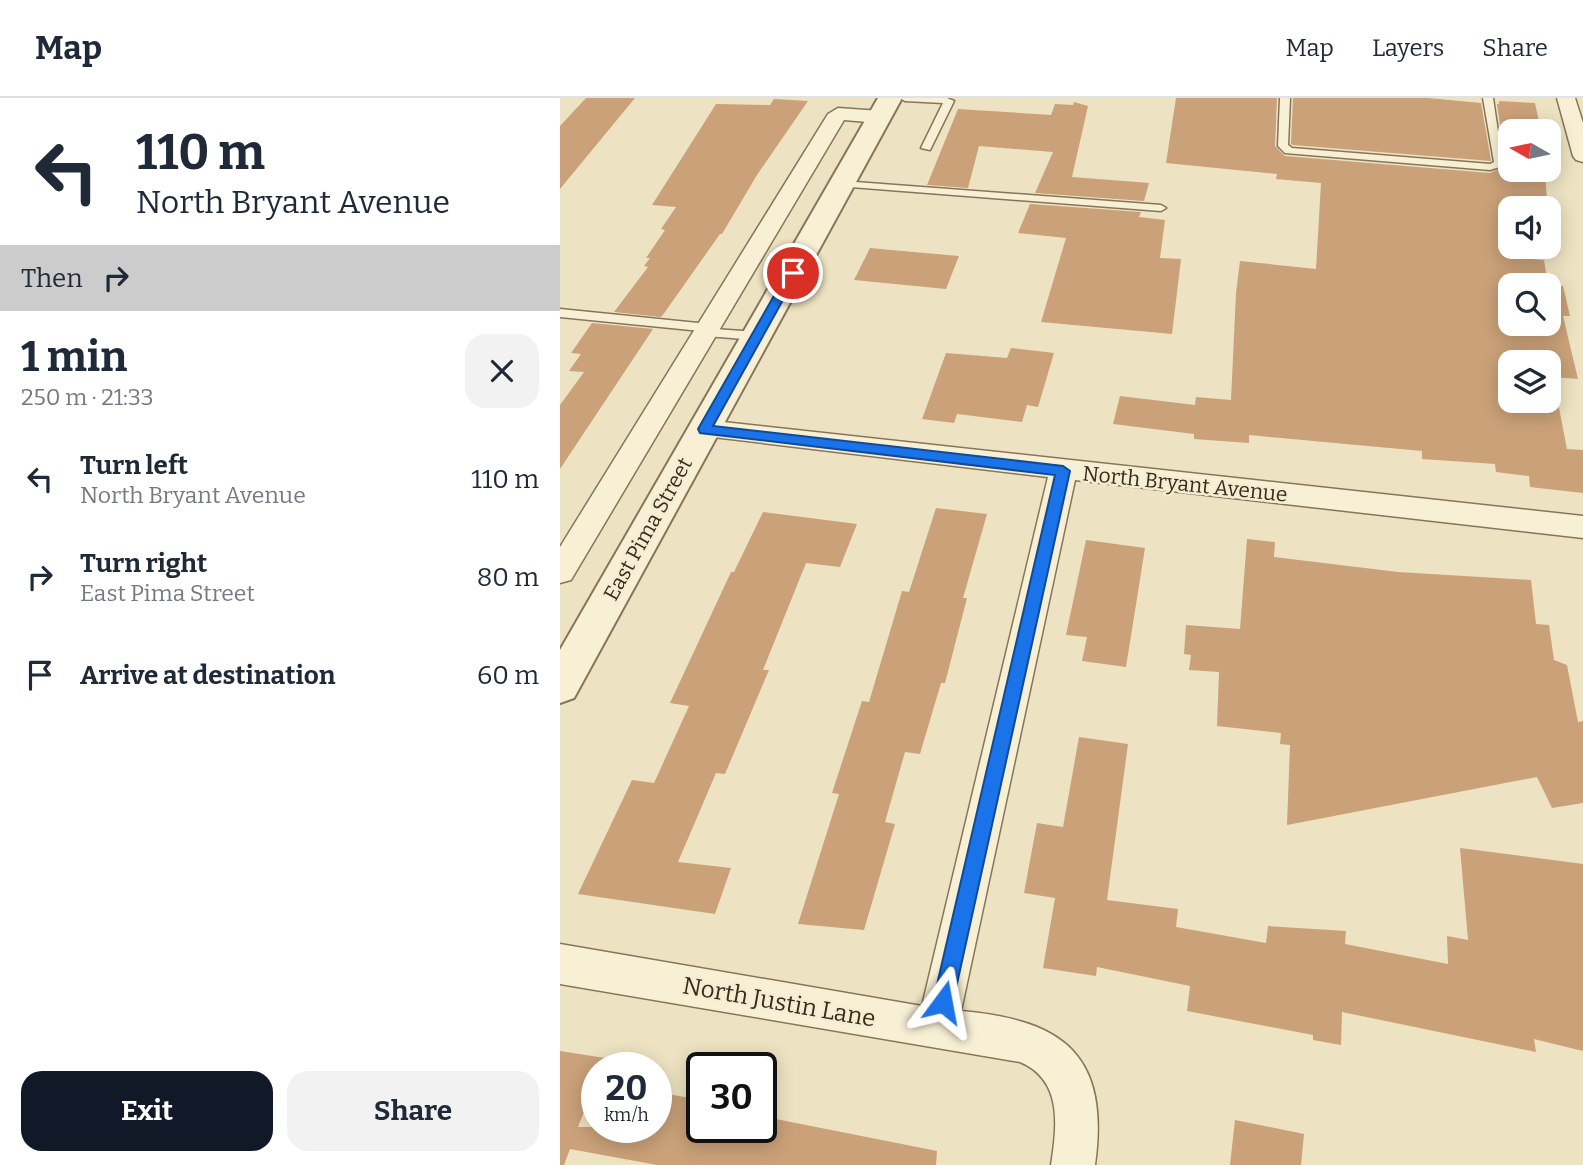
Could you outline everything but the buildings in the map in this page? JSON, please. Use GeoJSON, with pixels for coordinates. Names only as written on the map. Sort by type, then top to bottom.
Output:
{"type":"FeatureCollection","features":[{"type":"Feature","properties":{"kind":"street","name":"East Pima Street"},"geometry":{"type":"LineString","coordinates":[[560,686],[842,184],[892,104]]}},
{"type":"Feature","properties":{"kind":"street"},"geometry":{"type":"LineString","coordinates":[[560,572],[838,114],[892,104]]}},
{"type":"Feature","properties":{"kind":"street"},"geometry":{"type":"LineString","coordinates":[[1573,105],[1583,156]]}},
{"type":"Feature","properties":{"kind":"street","name":"North Bryant Avenue"},"geometry":{"type":"LineString","coordinates":[[705,429],[1583,527]]}},
{"type":"Feature","properties":{"kind":"street"},"geometry":{"type":"LineString","coordinates":[[937,1029],[1063,471]]}},
{"type":"Feature","properties":{"kind":"street","name":"North Justin Lane"},"geometry":{"type":"LineString","coordinates":[[560,964],[937,1029],[998,1035],[1036,1048],[1059,1063],[1067,1077],[1078,1118],[1073,1165]]}},
{"type":"Feature","properties":{"kind":"lane"},"geometry":{"type":"LineString","coordinates":[[1285,98],[1283,146],[1289,151],[1490,167],[1498,166],[1499,162],[1488,98]]}},
{"type":"Feature","properties":{"kind":"lane"},"geometry":{"type":"LineString","coordinates":[[892,104],[949,101],[926,148]]}},
{"type":"Feature","properties":{"kind":"lane"},"geometry":{"type":"LineString","coordinates":[[842,184],[1161,208]]}},
{"type":"Feature","properties":{"kind":"lane"},"geometry":{"type":"LineString","coordinates":[[560,313],[757,337]]}},
{"type":"Feature","properties":{"kind":"route"},"geometry":{"type":"LineString","coordinates":[[793,273],[705,429],[1063,471],[943,1002]]}}]}
